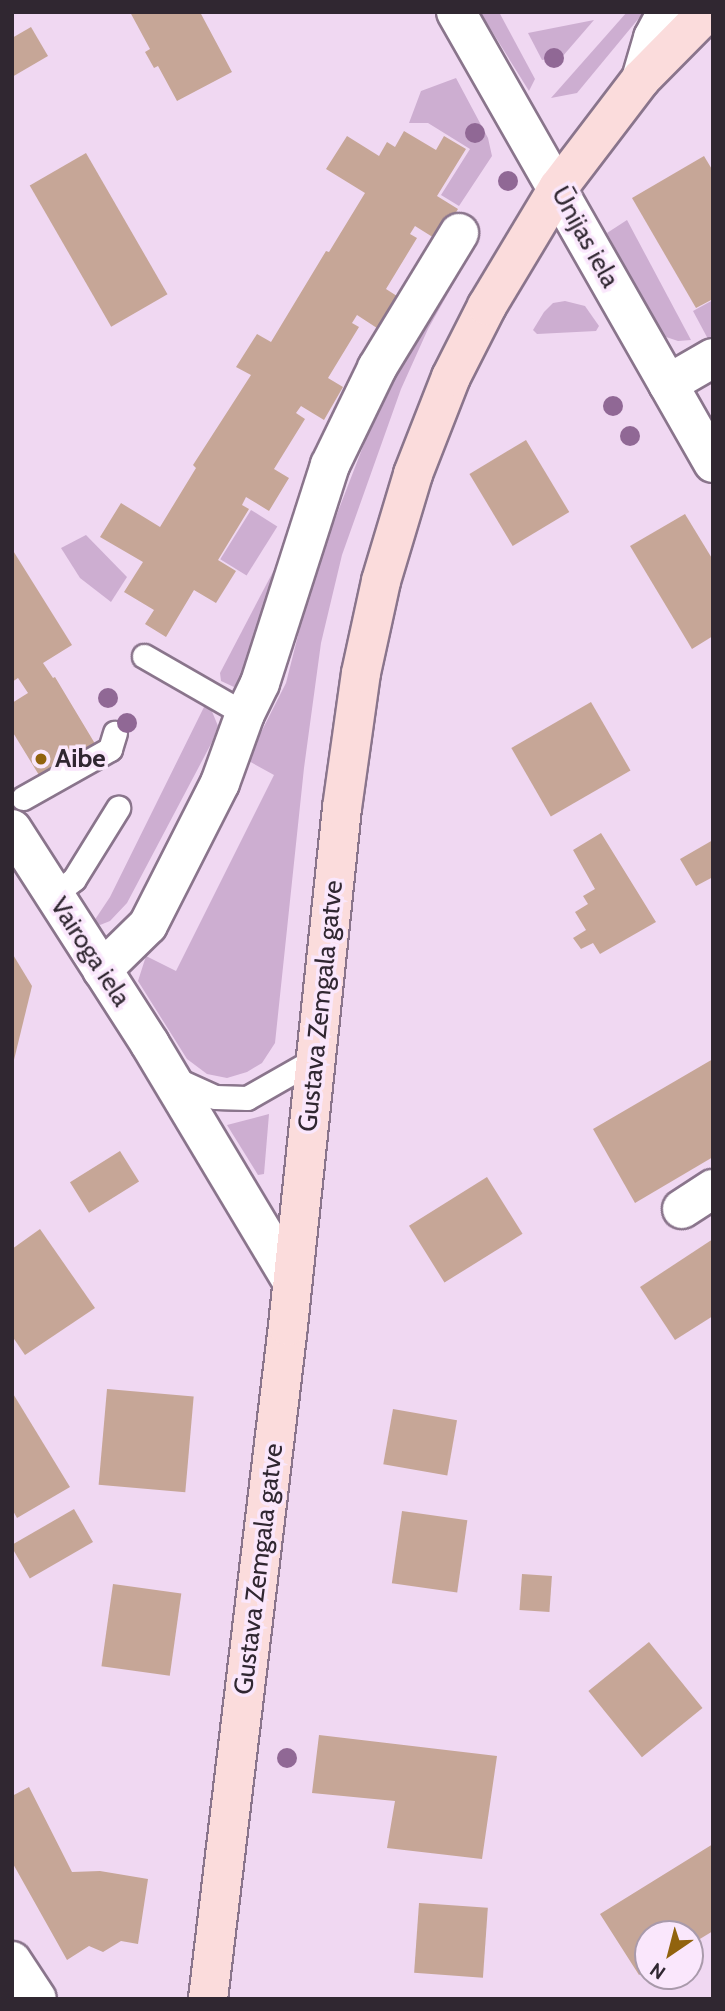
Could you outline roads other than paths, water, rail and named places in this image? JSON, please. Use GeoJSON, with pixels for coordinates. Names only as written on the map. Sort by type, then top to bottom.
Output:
{"type":"FeatureCollection","features":[{"type":"Feature","properties":{"kind":"main road","name":"Gustava Zemgala gatve"},"geometry":{"type":"LineString","coordinates":[[208,1999],[317,1058],[342,808],[361,673],[381,580],[413,474],[452,377],[487,306],[558,188],[641,79],[707,12]]}},
{"type":"Feature","properties":{"kind":"street","name":"Ūnijas iela"},"geometry":{"type":"LineString","coordinates":[[456,12],[713,463]]}},
{"type":"Feature","properties":{"kind":"street","name":"Gustava Zemgala gatve"},"geometry":{"type":"LineString","coordinates":[[641,79],[653,38],[667,12]]}},
{"type":"Feature","properties":{"kind":"street","name":"Gustava Zemgala gatve"},"geometry":{"type":"LineString","coordinates":[[641,79],[677,59],[713,33]]}},
{"type":"Feature","properties":{"kind":"street"},"geometry":{"type":"LineString","coordinates":[[102,970],[148,925],[220,783],[245,714],[260,683],[326,478],[348,423],[377,368],[459,233]]}},
{"type":"Feature","properties":{"kind":"street"},"geometry":{"type":"LineString","coordinates":[[668,384],[713,358]]}},
{"type":"Feature","properties":{"kind":"street","name":"Vairoga iela"},"geometry":{"type":"LineString","coordinates":[[18,814],[53,895],[167,1075],[291,1280]]}},
{"type":"Feature","properties":{"kind":"street"},"geometry":{"type":"LineString","coordinates":[[12,1961],[37,1999]]}},
{"type":"Feature","properties":{"kind":"lane"},"geometry":{"type":"LineString","coordinates":[[144,656],[245,714]]}},
{"type":"Feature","properties":{"kind":"lane"},"geometry":{"type":"LineString","coordinates":[[18,814],[110,749],[115,733]]}},
{"type":"Feature","properties":{"kind":"lane"},"geometry":{"type":"LineString","coordinates":[[53,895],[74,879],[118,808]]}},
{"type":"Feature","properties":{"kind":"lane"},"geometry":{"type":"LineString","coordinates":[[167,1075],[215,1097],[247,1098],[317,1058]]}},
{"type":"Feature","properties":{"kind":"place","name":"Aibe"},"geometry":{"type":"Point","coordinates":[41,759]}}]}
